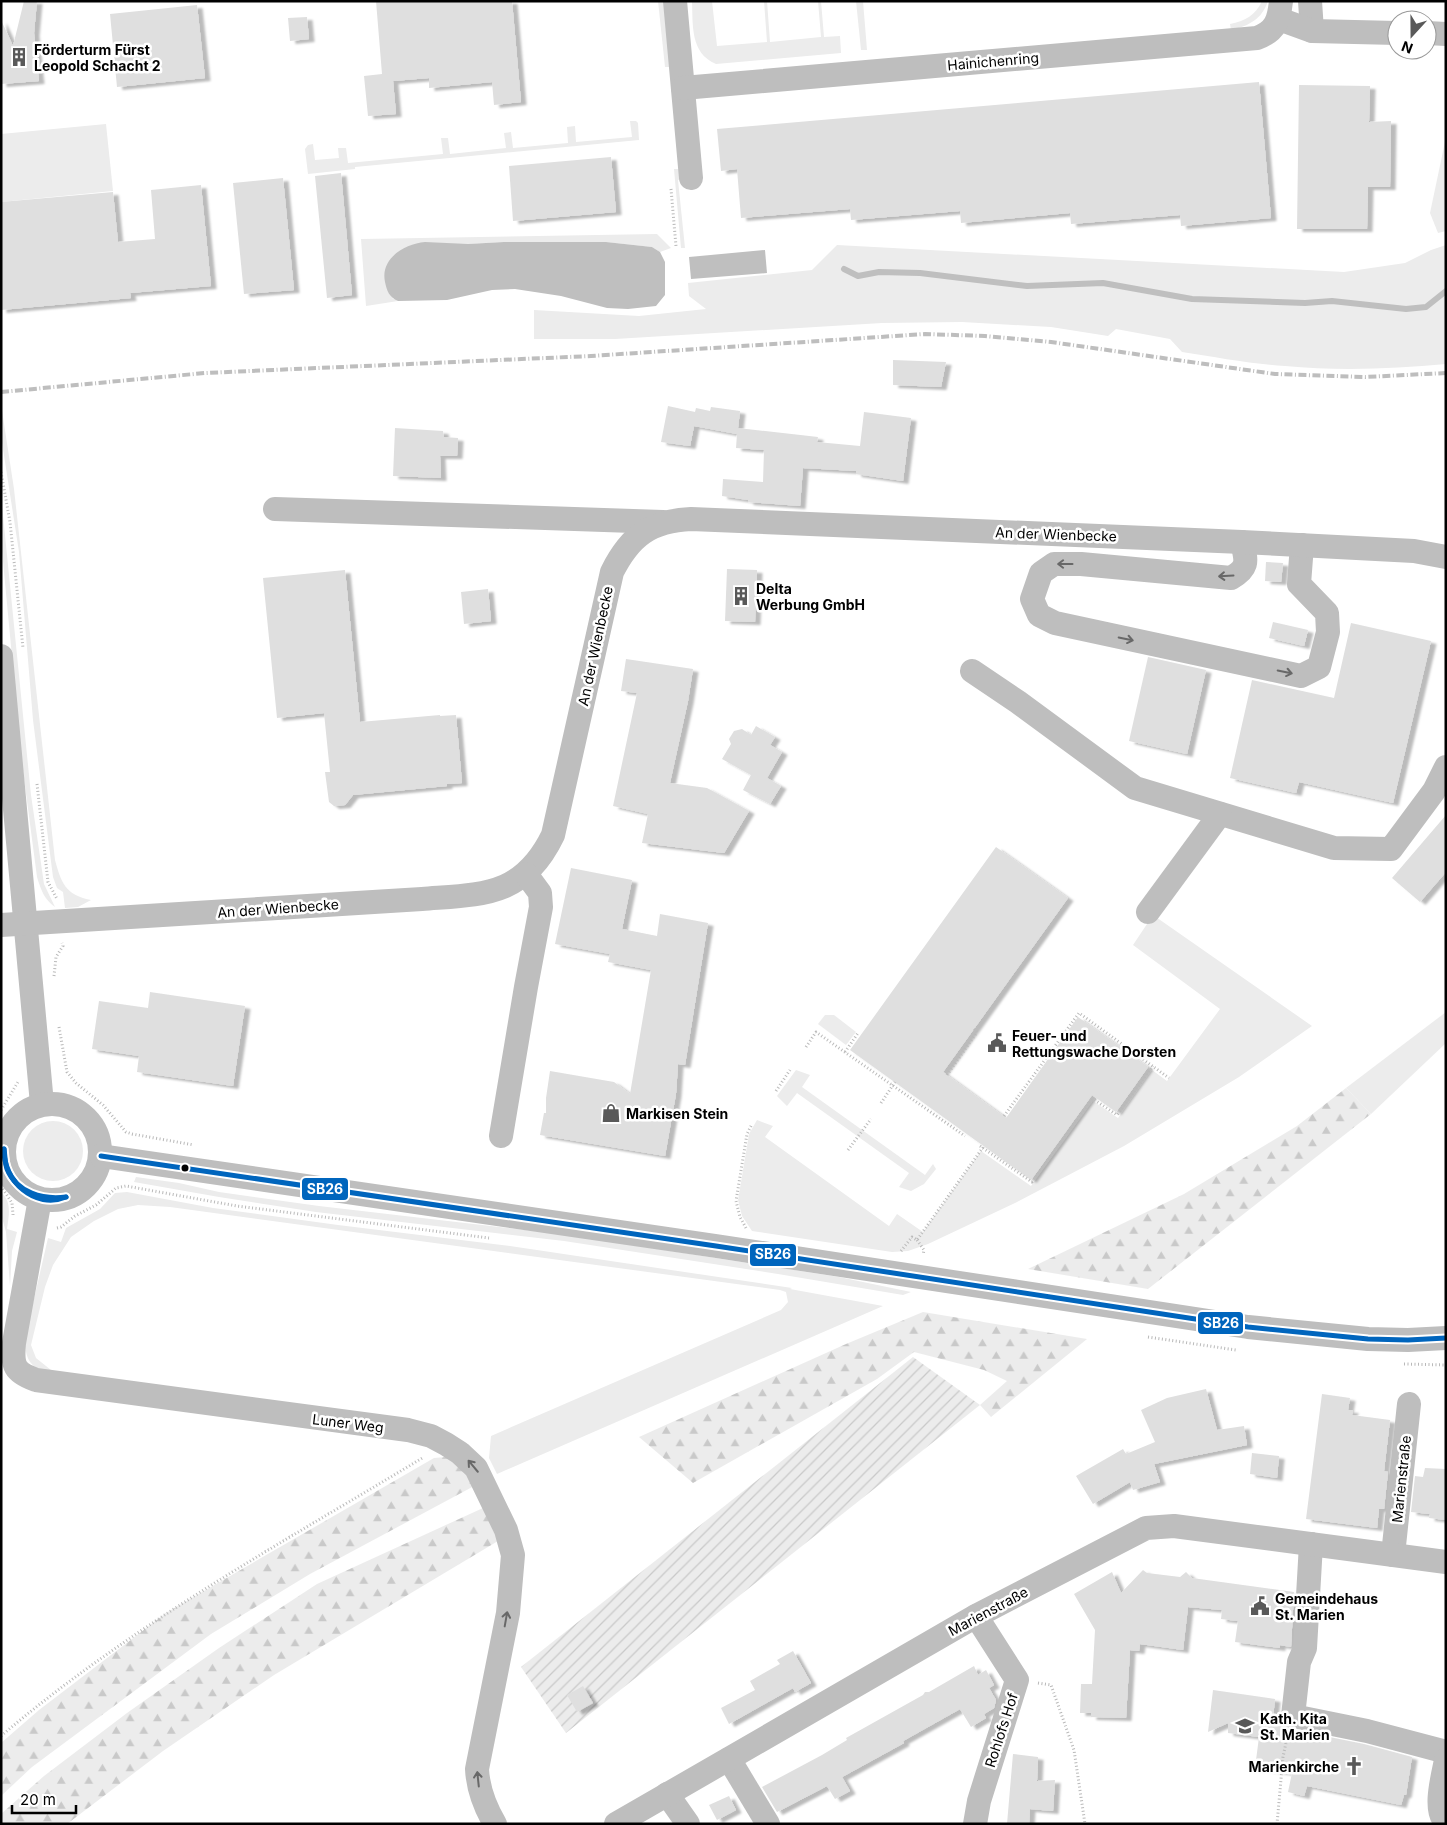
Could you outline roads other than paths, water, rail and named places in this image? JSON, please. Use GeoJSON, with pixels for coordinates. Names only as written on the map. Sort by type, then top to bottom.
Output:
{"type":"FeatureCollection","features":[{"type":"Feature","properties":{"kind":"street"},"geometry":{"type":"LineString","coordinates":[[675,1],[691,178]]}},
{"type":"Feature","properties":{"kind":"street"},"geometry":{"type":"LineString","coordinates":[[1310,1],[1312,31]]}},
{"type":"Feature","properties":{"kind":"street"},"geometry":{"type":"LineString","coordinates":[[1280,10],[1312,31],[1387,33]]}},
{"type":"Feature","properties":{"kind":"street","name":"Hainichenring"},"geometry":{"type":"LineString","coordinates":[[683,88],[1257,38],[1266,34],[1280,10]]}},
{"type":"Feature","properties":{"kind":"street","name":"An der Wienbecke"},"geometry":{"type":"LineString","coordinates":[[275,509],[666,522],[690,519],[1302,545],[1414,551],[1446,557]]}},
{"type":"Feature","properties":{"kind":"street","name":"An der Wienbecke"},"geometry":{"type":"LineString","coordinates":[[1,925],[433,898],[489,892],[509,885],[526,874],[545,851],[553,835],[612,572],[626,548],[634,539],[650,528],[666,522]]}},
{"type":"Feature","properties":{"kind":"street"},"geometry":{"type":"LineString","coordinates":[[1242,542],[1246,561],[1242,572],[1231,578],[1082,564],[1054,564],[1041,573],[1032,599],[1039,615],[1055,623],[1301,676],[1319,666],[1328,632],[1327,612],[1299,584],[1302,545]]}},
{"type":"Feature","properties":{"kind":"street"},"geometry":{"type":"LineString","coordinates":[[12,653],[26,924],[42,1104]]}},
{"type":"Feature","properties":{"kind":"street"},"geometry":{"type":"LineString","coordinates":[[972,671],[1018,702],[1135,788],[1334,848],[1392,849],[1434,791],[1446,767]]}},
{"type":"Feature","properties":{"kind":"street"},"geometry":{"type":"LineString","coordinates":[[1148,912],[1220,814]]}},
{"type":"Feature","properties":{"kind":"street"},"geometry":{"type":"LineString","coordinates":[[501,1136],[541,907],[540,893],[526,874]]}},
{"type":"Feature","properties":{"kind":"street"},"geometry":{"type":"LineString","coordinates":[[58,1103],[72,1107],[85,1115],[94,1127],[100,1141],[101,1156],[97,1173],[87,1186],[73,1196],[57,1200],[40,1199],[27,1194],[13,1180],[4,1161],[2,1148],[7,1133],[16,1119],[28,1110],[42,1104],[58,1103]]}},
{"type":"Feature","properties":{"kind":"street"},"geometry":{"type":"LineString","coordinates":[[101,1156],[716,1246],[1248,1328],[1368,1338],[1408,1340],[1446,1338]]}},
{"type":"Feature","properties":{"kind":"street","name":"Luner Weg"},"geometry":{"type":"LineString","coordinates":[[40,1199],[14,1343],[14,1365],[20,1374],[36,1380],[408,1430],[431,1436],[446,1444],[460,1453],[476,1468],[506,1530],[513,1555],[508,1613],[477,1769],[480,1793],[495,1824]]}},
{"type":"Feature","properties":{"kind":"street","name":"Marienstraße"},"geometry":{"type":"LineString","coordinates":[[1393,1555],[1409,1404]]}},
{"type":"Feature","properties":{"kind":"street","name":"Marienstraße"},"geometry":{"type":"LineString","coordinates":[[616,1824],[976,1616],[1146,1528],[1174,1526],[1446,1562]]}},
{"type":"Feature","properties":{"kind":"street"},"geometry":{"type":"LineString","coordinates":[[1311,1544],[1305,1648],[1299,1662],[1293,1716],[1367,1731],[1446,1752]]}},
{"type":"Feature","properties":{"kind":"street","name":"Rohlofs Hof"},"geometry":{"type":"LineString","coordinates":[[975,1824],[979,1801],[1017,1680],[976,1616]]}},
{"type":"Feature","properties":{"kind":"street"},"geometry":{"type":"LineString","coordinates":[[729,1759],[768,1824]]}},
{"type":"Feature","properties":{"kind":"street"},"geometry":{"type":"LineString","coordinates":[[1446,1760],[1438,1810],[1441,1818],[1446,1822]]}},
{"type":"Feature","properties":{"kind":"street"},"geometry":{"type":"LineString","coordinates":[[667,1794],[688,1824]]}},
{"type":"Feature","properties":{"kind":"waterway"},"geometry":{"type":"LineString","coordinates":[[844,269],[858,276],[879,272],[920,273],[1027,286],[1103,283],[1192,299],[1305,303],[1332,301],[1406,309],[1426,307],[1446,291]]}},
{"type":"Feature","properties":{"kind":"railway"},"geometry":{"type":"LineString","coordinates":[[1,392],[205,373],[591,356],[925,334],[985,336],[1051,342],[1275,374],[1365,377],[1446,373]]}},
{"type":"Feature","properties":{"kind":"place","name":"Förderturm Fürst Leopold Schacht 2"},"geometry":{"type":"Point","coordinates":[19,57]}},
{"type":"Feature","properties":{"kind":"place","name":"Delta Werbung GmbH"},"geometry":{"type":"Point","coordinates":[741,596]}},
{"type":"Feature","properties":{"kind":"place","name":"Feuer- und Rettungswache Dorsten"},"geometry":{"type":"Point","coordinates":[997,1043]}},
{"type":"Feature","properties":{"kind":"place","name":"Markisen Stein"},"geometry":{"type":"Point","coordinates":[611,1113]}},
{"type":"Feature","properties":{"kind":"place","name":"Gemeindehaus St. Marien"},"geometry":{"type":"Point","coordinates":[1260,1606]}},
{"type":"Feature","properties":{"kind":"place","name":"Kath. Kita St. Marien"},"geometry":{"type":"Point","coordinates":[1245,1726]}},
{"type":"Feature","properties":{"kind":"place","name":"Marienkirche"},"geometry":{"type":"Point","coordinates":[1354,1766]}}]}
